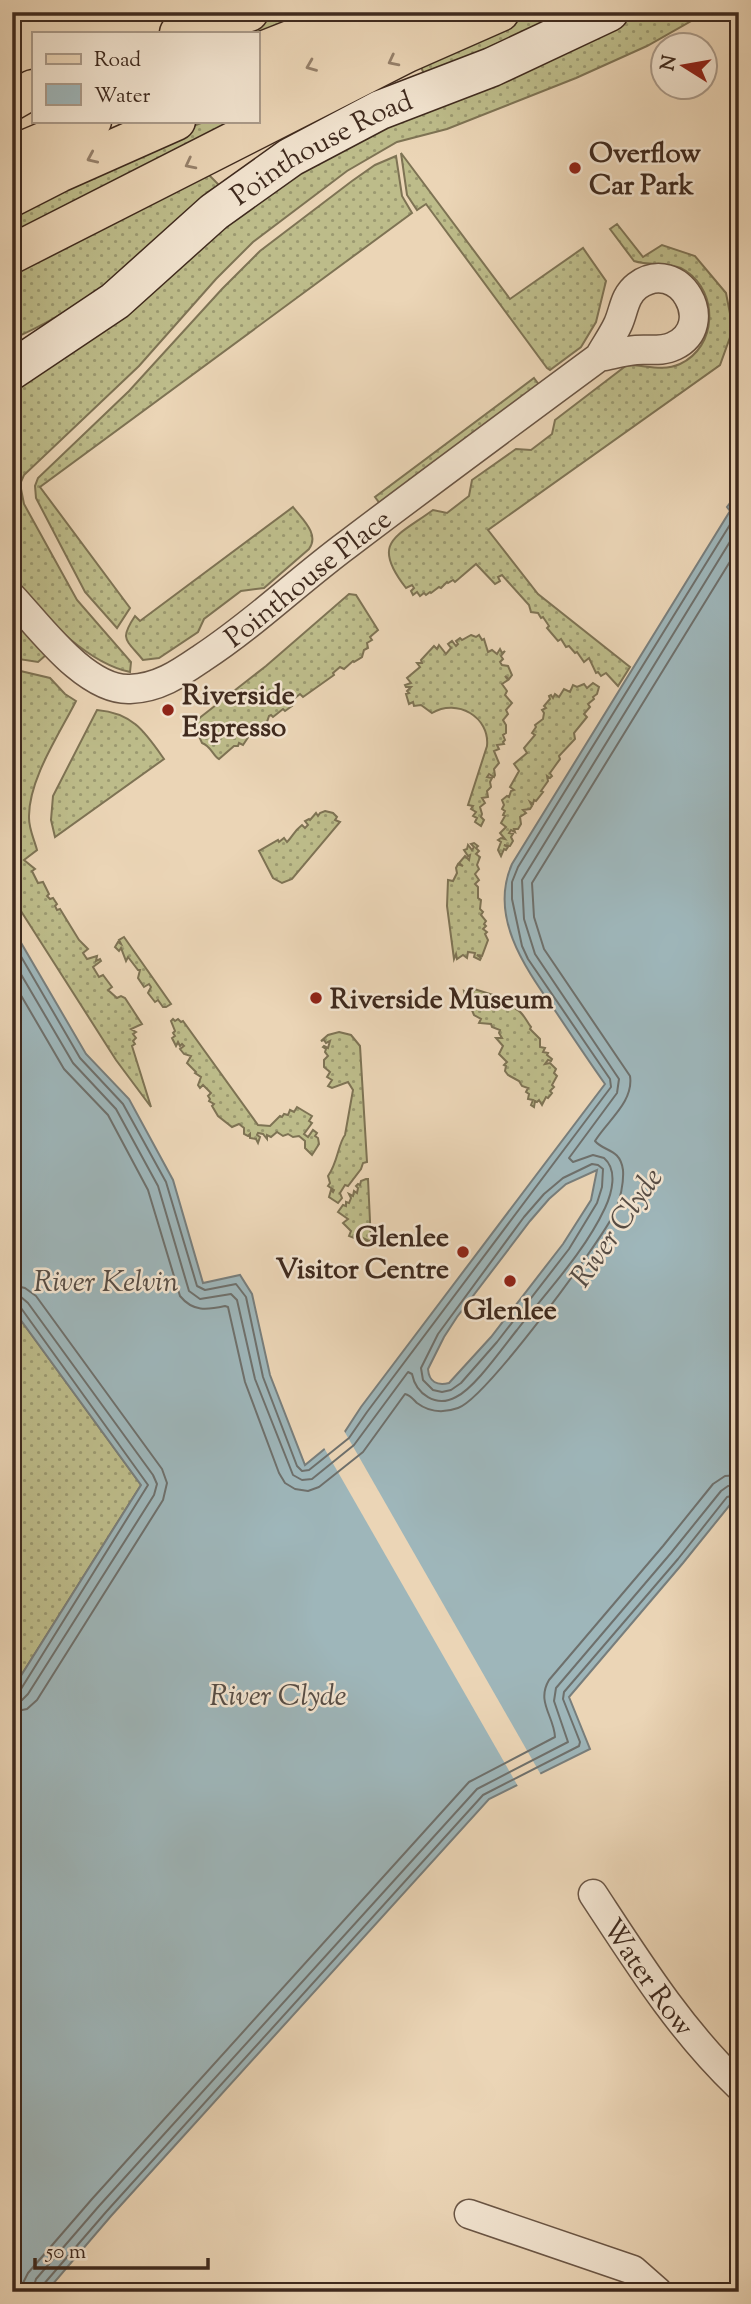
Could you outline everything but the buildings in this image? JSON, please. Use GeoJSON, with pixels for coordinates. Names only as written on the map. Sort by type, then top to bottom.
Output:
{"type":"FeatureCollection","features":[{"type":"Feature","properties":{"kind":"main road"},"geometry":{"type":"LineString","coordinates":[[182,32],[249,12]]}},
{"type":"Feature","properties":{"kind":"main road"},"geometry":{"type":"LineString","coordinates":[[259,52],[361,12]]}},
{"type":"Feature","properties":{"kind":"main road"},"geometry":{"type":"LineString","coordinates":[[259,87],[442,12]]}},
{"type":"Feature","properties":{"kind":"main road"},"geometry":{"type":"LineString","coordinates":[[12,254],[395,60],[500,12]]}},
{"type":"Feature","properties":{"kind":"main road"},"geometry":{"type":"LineString","coordinates":[[12,101],[32,90]]}},
{"type":"Feature","properties":{"kind":"main road"},"geometry":{"type":"LineString","coordinates":[[12,155],[90,122]]}},
{"type":"Feature","properties":{"kind":"main road"},"geometry":{"type":"LineString","coordinates":[[12,197],[174,122]]}},
{"type":"Feature","properties":{"kind":"street","name":"Pointhouse Road"},"geometry":{"type":"LineString","coordinates":[[12,370],[115,301],[214,212],[291,157],[380,110],[492,67],[609,12]]}},
{"type":"Feature","properties":{"kind":"street","name":"Pointhouse Road"},"geometry":{"type":"LineString","coordinates":[[12,349],[66,333]]}},
{"type":"Feature","properties":{"kind":"street","name":"Pointhouse Place"},"geometry":{"type":"LineString","coordinates":[[12,597],[69,658],[97,680],[129,689],[155,685],[171,678],[239,634],[345,545],[599,357]]}},
{"type":"Feature","properties":{"kind":"street","name":"Water Row"},"geometry":{"type":"LineString","coordinates":[[593,1894],[657,1992],[721,2070],[739,2086]]}},
{"type":"Feature","properties":{"kind":"street"},"geometry":{"type":"LineString","coordinates":[[469,2214],[634,2270],[658,2292]]}},
{"type":"Feature","properties":{"kind":"shaded area"},"geometry":{"type":"Polygon","coordinates":[[[270,12],[314,12],[259,32],[208,32],[270,12]]]}},
{"type":"Feature","properties":{"kind":"shaded area"},"geometry":{"type":"Polygon","coordinates":[[[534,12],[568,12],[425,76],[420,65],[534,12]]]}},
{"type":"Feature","properties":{"kind":"shaded area"},"geometry":{"type":"Polygon","coordinates":[[[637,12],[707,12],[672,32],[650,32],[650,44],[576,78],[447,129],[397,142],[347,171],[253,242],[216,279],[139,366],[24,475],[20,484],[24,504],[77,600],[131,662],[130,672],[97,658],[65,635],[12,581],[12,382],[294,169],[562,50],[637,12]]]}},
{"type":"Feature","properties":{"kind":"shaded area"},"geometry":{"type":"Polygon","coordinates":[[[204,122],[239,122],[12,235],[12,209],[204,122]]]}},
{"type":"Feature","properties":{"kind":"shaded area"},"geometry":{"type":"Polygon","coordinates":[[[401,153],[510,299],[583,248],[606,281],[596,322],[581,347],[550,370],[547,368],[426,204],[417,210],[407,195],[401,153]]]}},
{"type":"Feature","properties":{"kind":"shaded area"},"geometry":{"type":"Polygon","coordinates":[[[396,156],[402,196],[412,213],[40,487],[130,608],[117,628],[85,592],[36,498],[35,486],[38,478],[129,391],[260,251],[352,181],[375,165],[396,156]]]}},
{"type":"Feature","properties":{"kind":"shaded area"},"geometry":{"type":"Polygon","coordinates":[[[206,172],[219,185],[208,192],[212,198],[142,257],[92,294],[67,311],[12,339],[12,266],[206,172]]]}},
{"type":"Feature","properties":{"kind":"shaded area"},"geometry":{"type":"Polygon","coordinates":[[[617,224],[643,257],[662,245],[695,256],[726,293],[733,329],[720,365],[488,530],[538,594],[630,667],[618,686],[606,673],[601,676],[596,673],[589,658],[584,662],[577,652],[569,646],[566,647],[561,639],[558,641],[547,628],[549,626],[543,617],[531,612],[529,605],[502,575],[498,577],[500,581],[495,584],[476,564],[455,582],[447,582],[426,595],[424,593],[420,596],[417,592],[413,595],[412,585],[406,588],[395,573],[389,550],[399,534],[433,510],[447,513],[469,496],[472,480],[516,449],[531,450],[552,434],[555,420],[627,365],[660,368],[673,366],[692,356],[701,345],[707,333],[709,319],[704,292],[697,281],[680,268],[634,261],[610,229],[617,224]]]}},
{"type":"Feature","properties":{"kind":"shaded area"},"geometry":{"type":"Polygon","coordinates":[[[534,378],[540,386],[381,505],[375,497],[534,378]]]}},
{"type":"Feature","properties":{"kind":"shaded area"},"geometry":{"type":"Polygon","coordinates":[[[293,507],[311,532],[312,543],[309,549],[264,588],[241,591],[204,619],[198,632],[159,658],[143,660],[126,635],[135,616],[140,621],[293,507]]]}},
{"type":"Feature","properties":{"kind":"shaded area"},"geometry":{"type":"Polygon","coordinates":[[[349,594],[356,595],[378,630],[370,637],[372,640],[367,643],[368,648],[364,650],[362,657],[344,669],[340,667],[334,675],[303,697],[300,694],[290,702],[292,706],[285,711],[283,709],[273,717],[269,716],[259,729],[261,732],[253,735],[251,733],[243,745],[239,743],[217,758],[208,746],[202,743],[193,723],[266,666],[349,594]]]}},
{"type":"Feature","properties":{"kind":"shaded area"},"geometry":{"type":"Polygon","coordinates":[[[12,618],[46,655],[38,662],[12,658],[12,618]]]}},
{"type":"Feature","properties":{"kind":"shaded area"},"geometry":{"type":"Polygon","coordinates":[[[471,635],[479,635],[484,639],[488,652],[492,650],[497,654],[500,649],[502,653],[505,651],[500,662],[508,666],[512,675],[509,679],[505,676],[508,680],[502,684],[507,691],[505,695],[512,703],[503,720],[506,725],[504,744],[497,745],[499,749],[494,751],[499,763],[494,769],[495,775],[494,777],[489,774],[487,777],[492,778],[491,787],[487,791],[488,797],[482,798],[485,803],[480,807],[484,820],[481,826],[475,822],[477,818],[473,816],[476,812],[471,809],[473,806],[468,805],[487,746],[483,726],[478,719],[461,709],[442,709],[432,713],[421,705],[414,706],[413,702],[409,704],[406,694],[411,687],[405,685],[411,683],[407,678],[420,667],[417,663],[422,663],[421,660],[434,646],[437,649],[439,645],[446,654],[451,648],[448,644],[452,641],[456,646],[456,641],[460,638],[462,640],[471,635]]]}},
{"type":"Feature","properties":{"kind":"shaded area"},"geometry":{"type":"Polygon","coordinates":[[[12,669],[50,678],[76,701],[46,757],[34,788],[29,818],[37,850],[24,860],[35,869],[32,871],[38,883],[43,882],[49,894],[47,896],[53,898],[57,910],[60,909],[79,940],[88,949],[83,953],[87,959],[97,956],[96,961],[100,959],[93,967],[99,977],[103,975],[112,987],[108,990],[117,998],[125,998],[142,1024],[131,1029],[136,1032],[133,1034],[136,1038],[133,1041],[135,1044],[132,1046],[151,1107],[116,1060],[12,897],[12,669]]]}},
{"type":"Feature","properties":{"kind":"shaded area"},"geometry":{"type":"Polygon","coordinates":[[[593,683],[599,687],[584,714],[587,717],[574,733],[575,739],[559,756],[560,759],[550,773],[552,776],[547,776],[548,781],[541,791],[543,792],[533,804],[530,802],[530,809],[523,810],[526,813],[520,817],[521,824],[518,829],[509,833],[513,834],[513,841],[510,846],[504,845],[508,847],[501,856],[498,850],[501,842],[498,840],[505,839],[500,833],[506,827],[501,823],[505,816],[502,800],[509,797],[514,790],[510,787],[519,771],[514,764],[527,753],[524,748],[535,735],[532,733],[535,725],[543,719],[542,710],[546,708],[544,706],[550,699],[549,696],[553,698],[555,694],[559,697],[564,689],[570,692],[573,685],[577,687],[584,684],[587,688],[593,683]]]}},
{"type":"Feature","properties":{"kind":"shaded area"},"geometry":{"type":"Polygon","coordinates":[[[97,710],[129,720],[144,732],[164,759],[55,837],[51,820],[53,796],[97,710]]]}},
{"type":"Feature","properties":{"kind":"shaded area"},"geometry":{"type":"Polygon","coordinates":[[[325,811],[333,813],[337,817],[335,820],[340,822],[292,879],[282,883],[273,878],[259,851],[284,838],[287,842],[297,829],[308,825],[305,821],[310,820],[316,813],[318,816],[325,811]]]}},
{"type":"Feature","properties":{"kind":"shaded area"},"geometry":{"type":"Polygon","coordinates":[[[474,843],[479,851],[476,854],[480,857],[477,865],[479,869],[475,874],[479,880],[475,884],[478,887],[478,898],[481,900],[481,915],[486,921],[483,929],[487,932],[485,934],[488,940],[482,956],[477,955],[480,960],[474,957],[475,953],[468,952],[467,958],[463,955],[457,959],[456,954],[454,959],[447,906],[448,880],[453,881],[456,868],[458,864],[463,866],[459,863],[465,856],[469,860],[470,855],[464,850],[468,845],[472,850],[474,847],[471,844],[474,843]]]}},
{"type":"Feature","properties":{"kind":"shaded area"},"geometry":{"type":"Polygon","coordinates":[[[124,937],[171,1004],[163,1007],[158,1000],[155,1002],[148,993],[151,987],[149,984],[144,987],[138,978],[140,970],[128,957],[126,961],[121,948],[119,951],[115,947],[118,942],[121,944],[119,940],[124,937]]]}},
{"type":"Feature","properties":{"kind":"shaded area"},"geometry":{"type":"Polygon","coordinates":[[[474,989],[495,997],[489,1003],[494,1009],[495,1001],[501,1000],[506,1003],[510,1001],[517,1006],[516,1009],[540,1039],[540,1047],[545,1048],[543,1052],[548,1053],[552,1059],[545,1064],[550,1063],[556,1069],[554,1073],[557,1076],[550,1091],[552,1093],[542,1105],[539,1100],[535,1101],[534,1107],[531,1105],[533,1100],[528,1099],[528,1088],[505,1071],[504,1065],[507,1062],[499,1054],[503,1046],[496,1038],[502,1038],[500,1030],[491,1024],[479,1023],[481,1019],[474,1015],[469,1003],[466,1003],[464,991],[472,996],[474,989]]]}},
{"type":"Feature","properties":{"kind":"shaded area"},"geometry":{"type":"Polygon","coordinates":[[[171,1021],[183,1021],[258,1125],[270,1126],[280,1116],[288,1115],[290,1110],[294,1112],[297,1107],[312,1116],[309,1121],[312,1123],[304,1134],[308,1137],[313,1130],[317,1133],[315,1136],[319,1144],[312,1155],[305,1148],[305,1141],[299,1136],[283,1136],[277,1132],[271,1137],[267,1135],[267,1139],[258,1133],[258,1143],[256,1139],[250,1138],[250,1134],[244,1134],[244,1128],[239,1124],[232,1127],[218,1116],[212,1106],[214,1104],[209,1101],[208,1096],[211,1093],[203,1085],[200,1088],[198,1085],[201,1077],[187,1063],[191,1056],[184,1054],[180,1049],[184,1046],[180,1046],[178,1042],[176,1046],[172,1038],[175,1036],[171,1021]]]}},
{"type":"Feature","properties":{"kind":"shaded area"},"geometry":{"type":"Polygon","coordinates":[[[339,1032],[351,1035],[360,1046],[367,1162],[363,1163],[348,1186],[345,1185],[338,1203],[329,1197],[331,1190],[334,1190],[328,1186],[328,1176],[345,1135],[353,1090],[348,1082],[332,1088],[328,1086],[332,1080],[327,1077],[330,1072],[324,1067],[324,1060],[328,1056],[323,1047],[328,1048],[330,1041],[321,1041],[328,1035],[339,1032]]]}},
{"type":"Feature","properties":{"kind":"shaded area"},"geometry":{"type":"Polygon","coordinates":[[[366,1179],[371,1242],[365,1239],[367,1242],[364,1247],[357,1239],[349,1236],[351,1231],[343,1223],[348,1219],[338,1212],[343,1205],[346,1206],[346,1202],[349,1203],[349,1194],[353,1196],[354,1191],[357,1193],[356,1186],[366,1179]]]}},
{"type":"Feature","properties":{"kind":"shaded area"},"geometry":{"type":"Polygon","coordinates":[[[12,1308],[141,1485],[12,1690],[12,1308]]]}},
{"type":"Feature","properties":{"kind":"water","name":"River Clyde"},"geometry":{"type":"Polygon","coordinates":[[[739,491],[739,1501],[733,1501],[569,1697],[590,1749],[489,1799],[111,2216],[46,2292],[12,2292],[12,1690],[141,1485],[12,1308],[12,919],[20,941],[86,1054],[129,1099],[173,1180],[203,1283],[240,1275],[252,1294],[270,1375],[305,1465],[344,1433],[605,1084],[523,961],[508,923],[506,884],[512,864],[730,511],[727,507],[739,491]],[[597,1170],[566,1184],[549,1199],[444,1337],[428,1369],[432,1380],[441,1384],[449,1383],[491,1337],[563,1244],[591,1200],[597,1170]]]}},
{"type":"Feature","properties":{"kind":"pier"},"geometry":{"type":"Polygon","coordinates":[[[343,1429],[541,1775],[519,1788],[323,1446],[343,1429]]]}},
{"type":"Feature","properties":{"kind":"place","name":"Overflow Car Park"},"geometry":{"type":"Point","coordinates":[575,168]}},
{"type":"Feature","properties":{"kind":"place","name":"Riverside Espresso"},"geometry":{"type":"Point","coordinates":[168,710]}},
{"type":"Feature","properties":{"kind":"place","name":"Riverside Museum"},"geometry":{"type":"Point","coordinates":[316,998]}},
{"type":"Feature","properties":{"kind":"place","name":"Glenlee Visitor Centre"},"geometry":{"type":"Point","coordinates":[463,1252]}},
{"type":"Feature","properties":{"kind":"place","name":"Glenlee"},"geometry":{"type":"Point","coordinates":[510,1281]}},
{"type":"Feature","properties":{"kind":"water label","name":"River Kelvin"},"geometry":{"type":"Point","coordinates":[106,1281]}}]}
